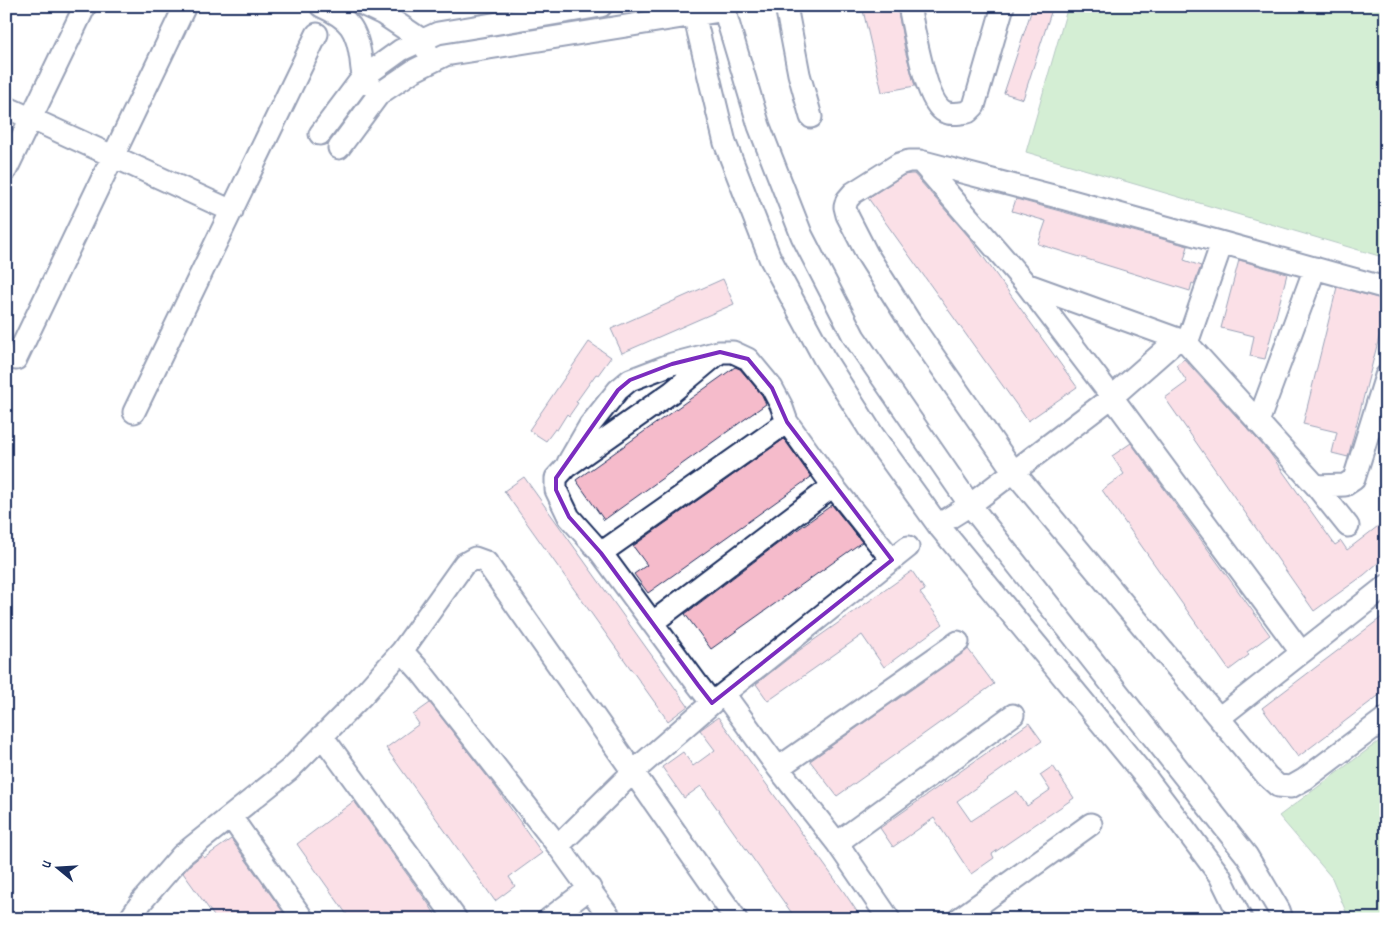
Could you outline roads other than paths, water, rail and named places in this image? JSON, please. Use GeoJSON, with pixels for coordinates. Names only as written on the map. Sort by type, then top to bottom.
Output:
{"type":"FeatureCollection","features":[{"type":"Feature","properties":{"kind":"street"},"geometry":{"type":"LineString","coordinates":[[6,170],[85,6]]}},
{"type":"Feature","properties":{"kind":"street"},"geometry":{"type":"LineString","coordinates":[[16,359],[186,6]]}},
{"type":"Feature","properties":{"kind":"street"},"geometry":{"type":"LineString","coordinates":[[321,6],[352,26],[359,44],[362,78],[379,94]]}},
{"type":"Feature","properties":{"kind":"street"},"geometry":{"type":"LineString","coordinates":[[366,6],[383,14],[422,40],[431,62]]}},
{"type":"Feature","properties":{"kind":"street"},"geometry":{"type":"LineString","coordinates":[[320,134],[362,78],[401,50],[422,40],[438,33],[601,6]]}},
{"type":"Feature","properties":{"kind":"street"},"geometry":{"type":"LineString","coordinates":[[786,6],[799,74],[811,117]]}},
{"type":"Feature","properties":{"kind":"street"},"geometry":{"type":"LineString","coordinates":[[909,6],[927,88],[941,110],[950,114],[968,112],[974,106],[1003,6]]}},
{"type":"Feature","properties":{"kind":"street"},"geometry":{"type":"LineString","coordinates":[[339,148],[379,94],[413,71],[445,55],[692,10],[725,8],[759,126],[802,236],[854,337],[970,506],[1247,856],[1279,910],[1282,919]]}},
{"type":"Feature","properties":{"kind":"street"},"geometry":{"type":"LineString","coordinates":[[692,10],[725,143],[770,258],[824,358],[863,420],[938,525],[1154,788],[1220,876],[1241,919]]}},
{"type":"Feature","properties":{"kind":"street"},"geometry":{"type":"LineString","coordinates":[[134,412],[317,34]]}},
{"type":"Feature","properties":{"kind":"street"},"geometry":{"type":"LineString","coordinates":[[6,107],[232,211]]}},
{"type":"Feature","properties":{"kind":"street"},"geometry":{"type":"LineString","coordinates":[[1386,288],[1066,199],[920,161],[909,161],[899,164],[853,193],[847,200],[845,207],[847,215],[867,254],[889,289],[1014,472],[1266,776],[1278,786],[1291,787],[1305,779],[1386,718]]}},
{"type":"Feature","properties":{"kind":"street"},"geometry":{"type":"LineString","coordinates":[[920,161],[1026,284],[1301,652]]}},
{"type":"Feature","properties":{"kind":"street"},"geometry":{"type":"LineString","coordinates":[[938,525],[970,506],[1182,341],[1222,243]]}},
{"type":"Feature","properties":{"kind":"street"},"geometry":{"type":"LineString","coordinates":[[1258,422],[1315,268]]}},
{"type":"Feature","properties":{"kind":"street"},"geometry":{"type":"LineString","coordinates":[[1026,284],[1182,341],[1316,486],[1348,526]]}},
{"type":"Feature","properties":{"kind":"street"},"geometry":{"type":"LineString","coordinates":[[566,467],[672,392],[720,352]]}},
{"type":"Feature","properties":{"kind":"street"},"geometry":{"type":"LineString","coordinates":[[558,846],[633,772],[718,698],[900,554],[833,486],[787,422],[772,388],[748,359],[733,352],[720,352],[672,364],[630,380],[618,390],[590,426],[566,467],[556,478],[556,490],[569,517],[601,553],[652,623],[718,698],[778,768],[837,844],[889,919]]}},
{"type":"Feature","properties":{"kind":"street"},"geometry":{"type":"LineString","coordinates":[[1316,486],[1346,485],[1354,479],[1386,376]]}},
{"type":"Feature","properties":{"kind":"street"},"geometry":{"type":"LineString","coordinates":[[601,553],[787,422]]}},
{"type":"Feature","properties":{"kind":"street"},"geometry":{"type":"LineString","coordinates":[[652,623],[833,486]]}},
{"type":"Feature","properties":{"kind":"street"},"geometry":{"type":"LineString","coordinates":[[130,919],[142,901],[182,856],[289,770],[362,696],[402,651],[464,564],[475,558],[486,562],[736,919]]}},
{"type":"Feature","properties":{"kind":"street"},"geometry":{"type":"LineString","coordinates":[[1219,718],[1386,586]]}},
{"type":"Feature","properties":{"kind":"street"},"geometry":{"type":"LineString","coordinates":[[778,768],[958,642]]}},
{"type":"Feature","properties":{"kind":"street"},"geometry":{"type":"LineString","coordinates":[[402,651],[421,672],[558,846],[611,919]]}},
{"type":"Feature","properties":{"kind":"street"},"geometry":{"type":"LineString","coordinates":[[837,844],[1013,715]]}},
{"type":"Feature","properties":{"kind":"street"},"geometry":{"type":"LineString","coordinates":[[322,736],[456,919]]}},
{"type":"Feature","properties":{"kind":"street"},"geometry":{"type":"LineString","coordinates":[[231,817],[303,919]]}},
{"type":"Feature","properties":{"kind":"street"},"geometry":{"type":"LineString","coordinates":[[959,919],[1091,824]]}},
{"type":"Feature","properties":{"kind":"street"},"geometry":{"type":"LineString","coordinates":[[549,919],[590,888]]}}]}
